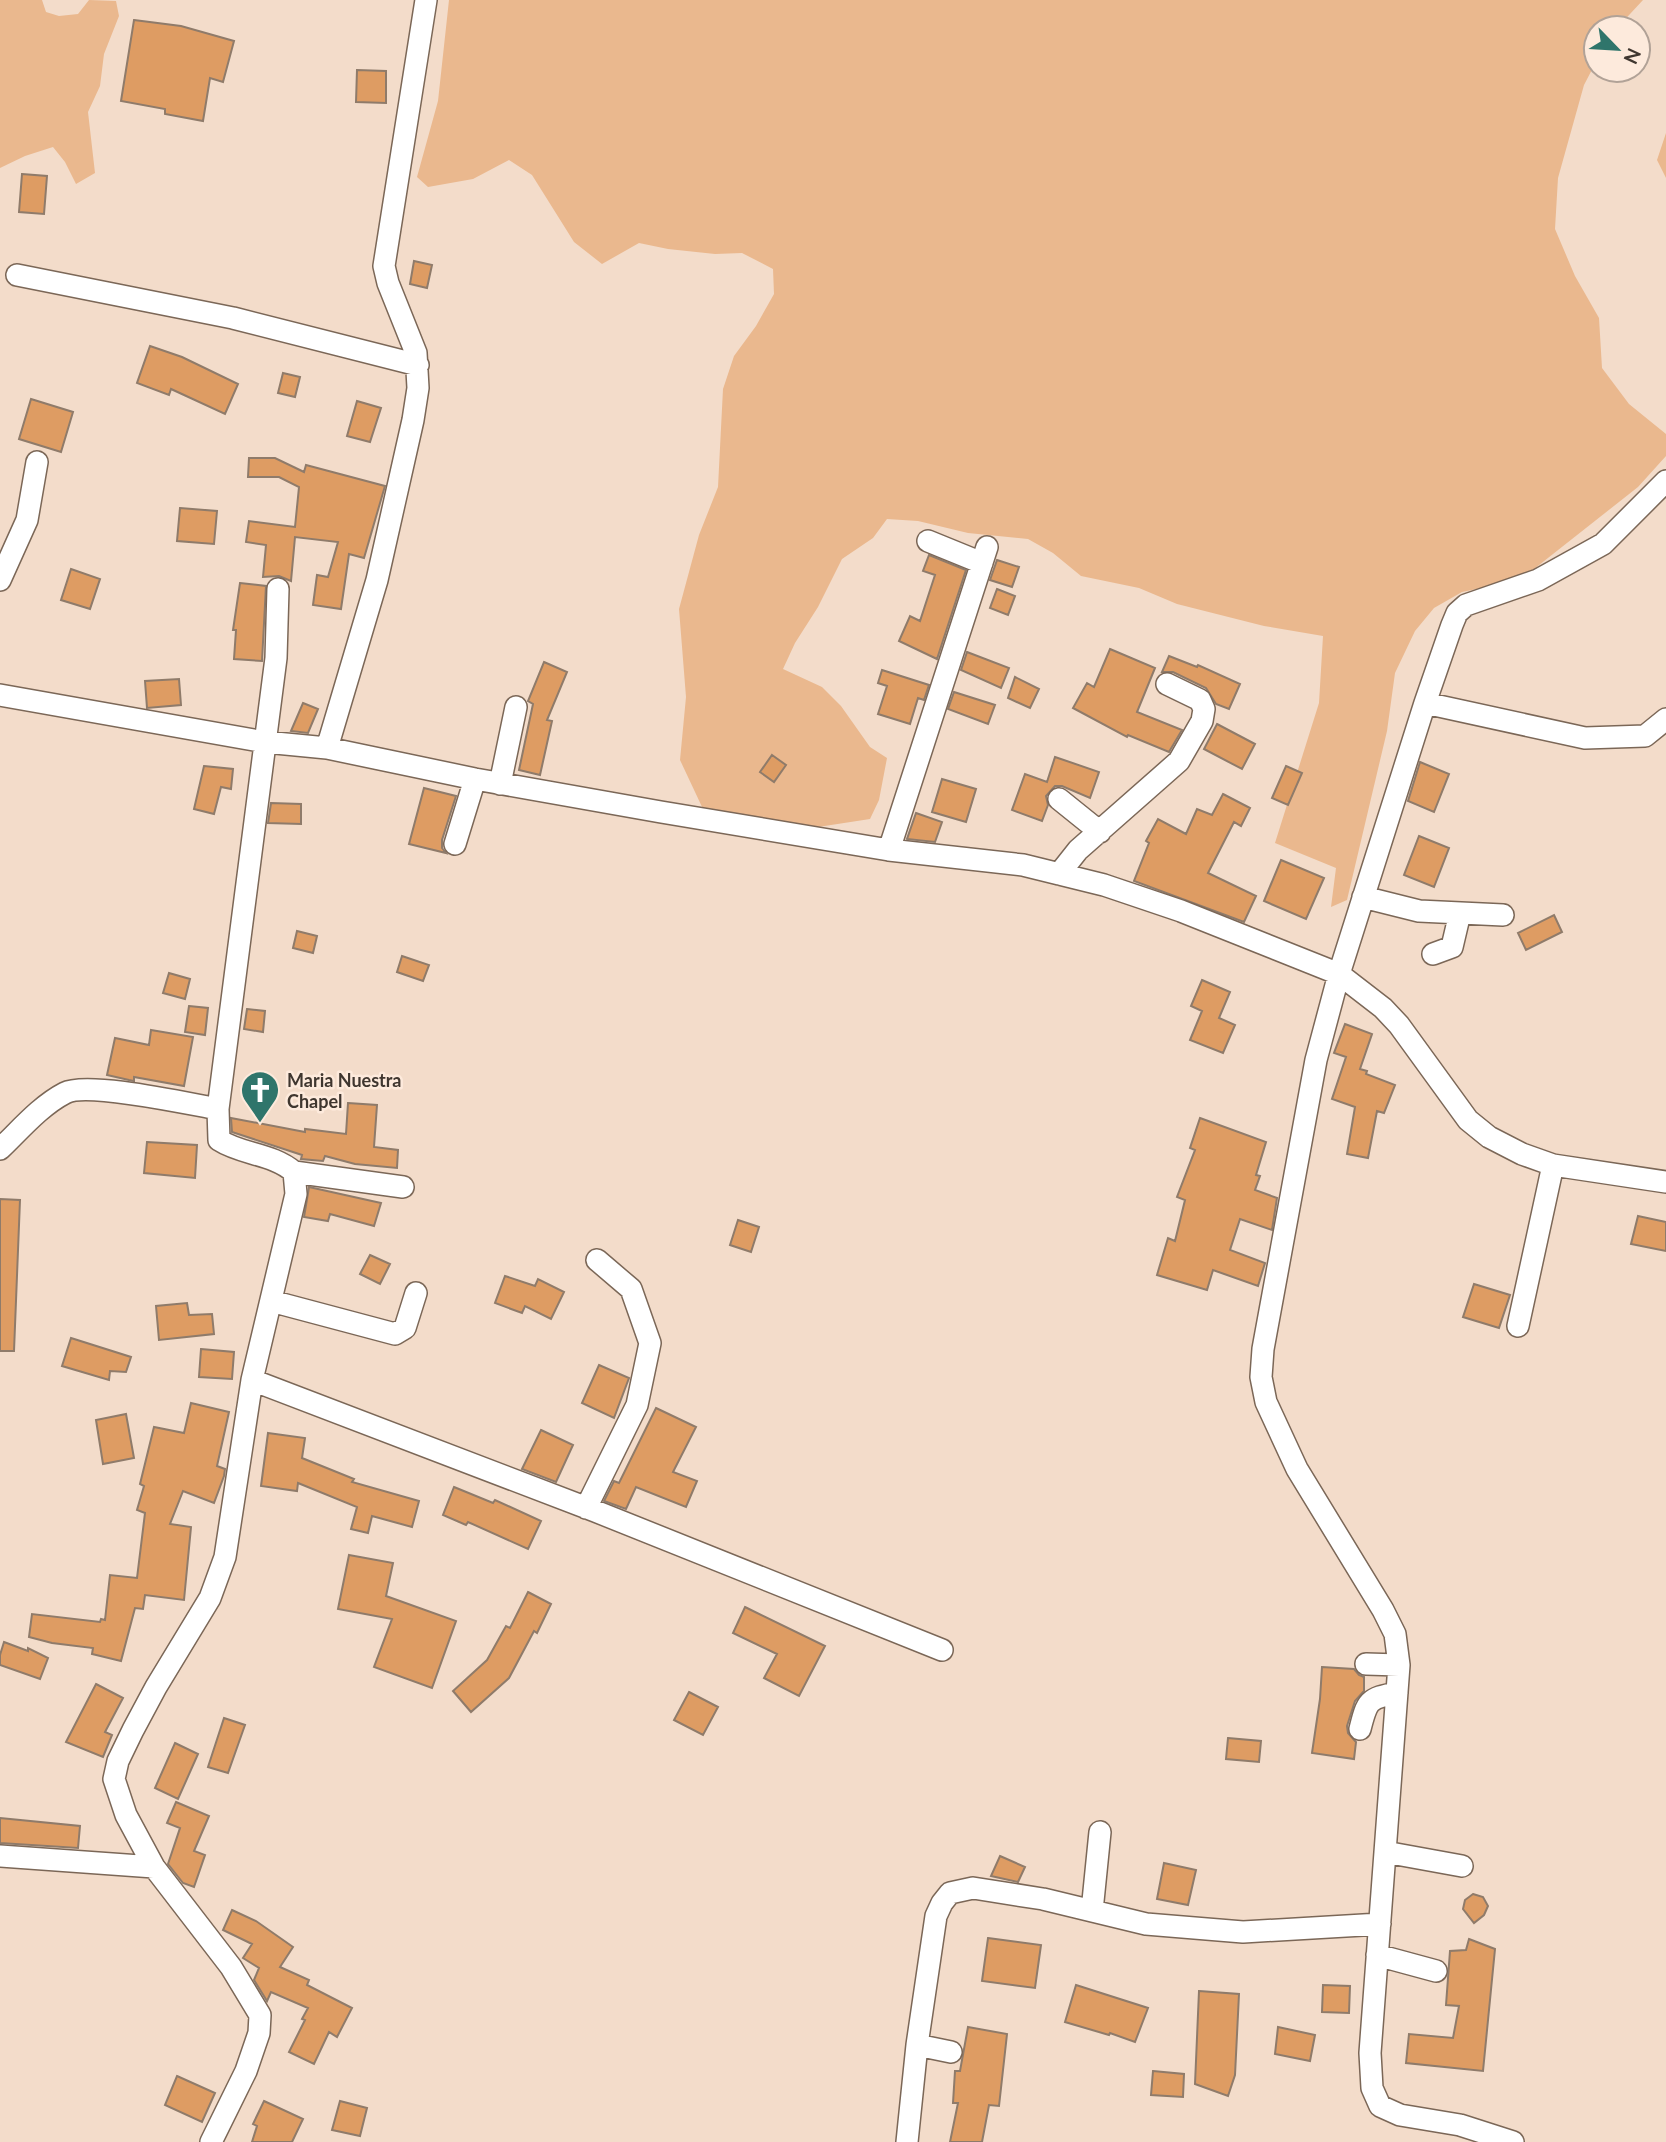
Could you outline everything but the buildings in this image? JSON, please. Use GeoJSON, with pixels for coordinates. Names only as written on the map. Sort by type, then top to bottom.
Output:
{"type":"FeatureCollection","features":[{"type":"Feature","properties":{"kind":"street"},"geometry":{"type":"LineString","coordinates":[[327,748],[377,580],[418,388],[416,353],[388,283],[384,266],[426,0]]}},
{"type":"Feature","properties":{"kind":"street"},"geometry":{"type":"LineString","coordinates":[[18,275],[233,318],[418,365]]}},
{"type":"Feature","properties":{"kind":"street"},"geometry":{"type":"LineString","coordinates":[[0,580],[27,520],[37,462]]}},
{"type":"Feature","properties":{"kind":"street"},"geometry":{"type":"LineString","coordinates":[[1513,2142],[1460,2125],[1401,2115],[1380,2106],[1372,2088],[1370,2053],[1399,1665],[1395,1634],[1297,1469],[1266,1402],[1261,1377],[1263,1349],[1316,1060],[1339,974],[1424,703],[1457,613],[1466,605],[1538,580],[1603,544],[1666,481]]}},
{"type":"Feature","properties":{"kind":"street"},"geometry":{"type":"LineString","coordinates":[[889,850],[985,555],[928,541]]}},
{"type":"Feature","properties":{"kind":"street"},"geometry":{"type":"LineString","coordinates":[[278,589],[276,658],[218,1109],[219,1140],[231,1148],[253,1152],[285,1164],[294,1171],[403,1187]]}},
{"type":"Feature","properties":{"kind":"street"},"geometry":{"type":"LineString","coordinates":[[1059,874],[1069,860],[1180,761],[1202,721],[1204,709],[1200,700],[1167,684]]}},
{"type":"Feature","properties":{"kind":"street"},"geometry":{"type":"LineString","coordinates":[[0,695],[265,742],[327,748],[500,784],[889,850],[1023,865],[1104,885],[1181,911],[1339,974],[1383,1008],[1399,1025],[1468,1120],[1489,1137],[1522,1154],[1553,1165],[1666,1182]]}},
{"type":"Feature","properties":{"kind":"street"},"geometry":{"type":"LineString","coordinates":[[1424,703],[1585,738],[1644,736],[1666,719]]}},
{"type":"Feature","properties":{"kind":"street"},"geometry":{"type":"LineString","coordinates":[[500,784],[516,707]]}},
{"type":"Feature","properties":{"kind":"street"},"geometry":{"type":"LineString","coordinates":[[455,844],[475,779]]}},
{"type":"Feature","properties":{"kind":"street"},"geometry":{"type":"LineString","coordinates":[[1059,799],[1100,832]]}},
{"type":"Feature","properties":{"kind":"street"},"geometry":{"type":"LineString","coordinates":[[1363,897],[1419,911],[1503,915]]}},
{"type":"Feature","properties":{"kind":"street"},"geometry":{"type":"LineString","coordinates":[[1433,954],[1452,947],[1460,913]]}},
{"type":"Feature","properties":{"kind":"street"},"geometry":{"type":"LineString","coordinates":[[0,1149],[38,1113],[67,1091],[89,1088],[218,1109]]}},
{"type":"Feature","properties":{"kind":"street"},"geometry":{"type":"LineString","coordinates":[[1518,1326],[1553,1165]]}},
{"type":"Feature","properties":{"kind":"street"},"geometry":{"type":"LineString","coordinates":[[211,2142],[246,2071],[259,2033],[260,2015],[231,1967],[154,1867],[126,1815],[114,1779],[118,1761],[150,1698],[210,1598],[225,1557],[253,1380],[296,1194],[294,1171]]}},
{"type":"Feature","properties":{"kind":"street"},"geometry":{"type":"LineString","coordinates":[[586,1508],[637,1405],[650,1343],[631,1289],[597,1260]]}},
{"type":"Feature","properties":{"kind":"street"},"geometry":{"type":"LineString","coordinates":[[271,1301],[395,1334],[405,1328],[416,1293]]}},
{"type":"Feature","properties":{"kind":"street"},"geometry":{"type":"LineString","coordinates":[[253,1380],[586,1508],[942,1650]]}},
{"type":"Feature","properties":{"kind":"street"},"geometry":{"type":"LineString","coordinates":[[1366,1664],[1399,1665]]}},
{"type":"Feature","properties":{"kind":"street"},"geometry":{"type":"LineString","coordinates":[[1360,1729],[1366,1705],[1370,1700],[1396,1693]]}},
{"type":"Feature","properties":{"kind":"street"},"geometry":{"type":"LineString","coordinates":[[1092,1911],[1100,1832]]}},
{"type":"Feature","properties":{"kind":"street"},"geometry":{"type":"LineString","coordinates":[[1385,1852],[1462,1866]]}},
{"type":"Feature","properties":{"kind":"street"},"geometry":{"type":"LineString","coordinates":[[0,1856],[154,1867]]}},
{"type":"Feature","properties":{"kind":"street"},"geometry":{"type":"LineString","coordinates":[[907,2142],[917,2046],[936,1916],[950,1893],[973,1888],[1043,1899],[1146,1924],[1243,1932],[1380,1924]]}},
{"type":"Feature","properties":{"kind":"street"},"geometry":{"type":"LineString","coordinates":[[1377,1955],[1436,1971]]}},
{"type":"Feature","properties":{"kind":"street"},"geometry":{"type":"LineString","coordinates":[[917,2046],[951,2052]]}},
{"type":"Feature","properties":{"kind":"shaded area"},"geometry":{"type":"Polygon","coordinates":[[[0,0],[42,0],[46,12],[59,16],[78,14],[89,0],[116,1],[119,16],[104,54],[100,86],[88,112],[95,173],[76,184],[65,162],[53,147],[0,168],[0,0]]]}},
{"type":"Feature","properties":{"kind":"shaded area"},"geometry":{"type":"Polygon","coordinates":[[[449,0],[1643,0],[1630,14],[1582,14],[1582,84],[1585,84],[1558,178],[1555,229],[1575,276],[1599,318],[1602,368],[1629,404],[1666,434],[1666,456],[1638,487],[1534,569],[1491,586],[1462,592],[1434,608],[1415,631],[1395,673],[1387,731],[1347,900],[1331,907],[1336,868],[1275,843],[1319,703],[1323,636],[1264,626],[1177,604],[1139,588],[1081,576],[1053,553],[1028,539],[968,533],[918,521],[887,519],[873,538],[842,559],[783,669],[822,687],[841,706],[870,747],[887,758],[879,800],[870,819],[805,829],[703,809],[680,760],[686,697],[679,609],[699,535],[718,487],[723,389],[734,356],[756,326],[774,294],[773,269],[742,253],[715,254],[639,243],[602,264],[574,242],[532,175],[509,160],[473,179],[428,187],[417,177],[438,101],[449,0]]]}},
{"type":"Feature","properties":{"kind":"shaded area"},"geometry":{"type":"Polygon","coordinates":[[[1666,133],[1666,178],[1657,160],[1666,133]]]}},
{"type":"Feature","properties":{"kind":"place","name":"Maria Nuestra Chapel"},"geometry":{"type":"Point","coordinates":[260,1124]}}]}
